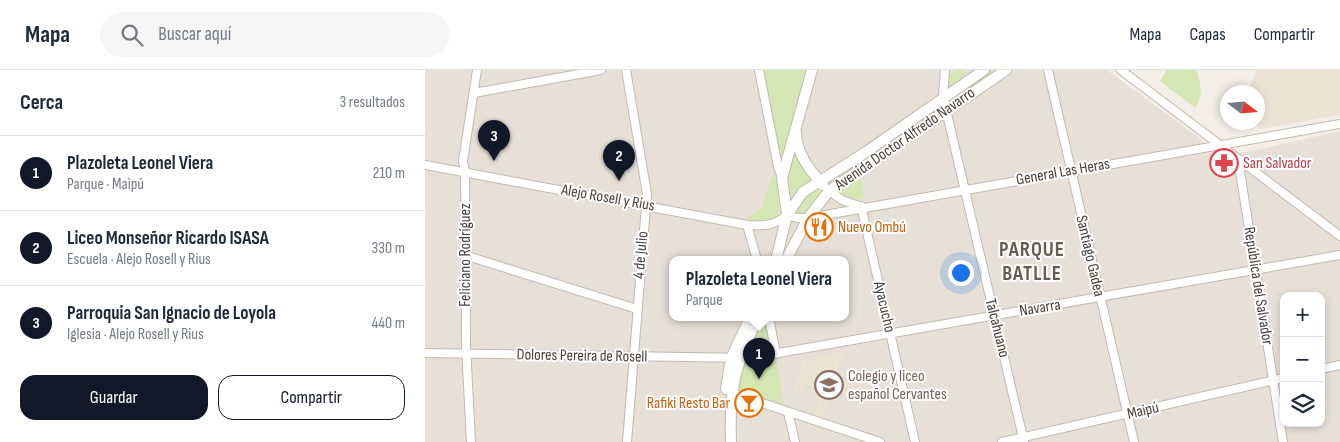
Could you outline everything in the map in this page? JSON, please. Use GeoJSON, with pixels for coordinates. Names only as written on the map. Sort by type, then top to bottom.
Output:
{"type":"FeatureCollection","features":[{"type":"Feature","properties":{"kind":"street","name":"Feliciano Rodríguez"},"geometry":{"type":"LineString","coordinates":[[471,442],[466,353],[465,172],[463,161],[477,70]]}},
{"type":"Feature","properties":{"kind":"street"},"geometry":{"type":"LineString","coordinates":[[474,93],[601,70]]}},
{"type":"Feature","properties":{"kind":"street","name":"4 de Julio"},"geometry":{"type":"LineString","coordinates":[[626,70],[647,194],[627,442]]}},
{"type":"Feature","properties":{"kind":"street"},"geometry":{"type":"LineString","coordinates":[[759,70],[778,167],[782,178],[787,215],[777,256]]}},
{"type":"Feature","properties":{"kind":"street"},"geometry":{"type":"LineString","coordinates":[[782,178],[812,70]]}},
{"type":"Feature","properties":{"kind":"street"},"geometry":{"type":"LineString","coordinates":[[943,97],[945,70]]}},
{"type":"Feature","properties":{"kind":"street","name":"Avenida Doctor Alfredo Navarro"},"geometry":{"type":"LineString","coordinates":[[787,215],[803,192],[866,152],[981,70]]}},
{"type":"Feature","properties":{"kind":"street","name":"Avenida Doctor Alfredo Navarro"},"geometry":{"type":"LineString","coordinates":[[789,256],[808,218],[829,191],[947,108],[1006,70]]}},
{"type":"Feature","properties":{"kind":"street","name":"Santiago Gadea"},"geometry":{"type":"LineString","coordinates":[[1048,70],[1134,442]]}},
{"type":"Feature","properties":{"kind":"street"},"geometry":{"type":"LineString","coordinates":[[1121,70],[1340,236]]}},
{"type":"Feature","properties":{"kind":"street","name":"Talcahuano"},"geometry":{"type":"LineString","coordinates":[[943,97],[1024,440]]}},
{"type":"Feature","properties":{"kind":"street","name":"General Las Heras"},"geometry":{"type":"LineString","coordinates":[[787,215],[797,218],[808,218],[861,206],[964,190],[1340,124]]}},
{"type":"Feature","properties":{"kind":"street"},"geometry":{"type":"LineString","coordinates":[[796,130],[800,152],[819,181],[842,200],[861,206]]}},
{"type":"Feature","properties":{"kind":"street","name":"República del Salvador"},"geometry":{"type":"LineString","coordinates":[[1238,159],[1283,442]]}},
{"type":"Feature","properties":{"kind":"street","name":"Alejo Rosell y Rius"},"geometry":{"type":"LineString","coordinates":[[425,165],[747,225],[774,224],[787,215]]}},
{"type":"Feature","properties":{"kind":"street","name":"Ayacucho"},"geometry":{"type":"LineString","coordinates":[[861,206],[915,442]]}},
{"type":"Feature","properties":{"kind":"street"},"geometry":{"type":"LineString","coordinates":[[747,225],[756,256]]}},
{"type":"Feature","properties":{"kind":"street","name":"Navarra"},"geometry":{"type":"LineString","coordinates":[[735,358],[776,354],[1340,254]]}},
{"type":"Feature","properties":{"kind":"street"},"geometry":{"type":"LineString","coordinates":[[464,255],[637,309]]}},
{"type":"Feature","properties":{"kind":"street"},"geometry":{"type":"LineString","coordinates":[[730,421],[727,415],[726,384],[749,321]]}},
{"type":"Feature","properties":{"kind":"street"},"geometry":{"type":"LineString","coordinates":[[731,442],[730,421],[735,358],[756,321]]}},
{"type":"Feature","properties":{"kind":"street"},"geometry":{"type":"LineString","coordinates":[[770,321],[776,354]]}},
{"type":"Feature","properties":{"kind":"street","name":"Dolores Pereira de Rosell"},"geometry":{"type":"LineString","coordinates":[[425,353],[735,358]]}},
{"type":"Feature","properties":{"kind":"street"},"geometry":{"type":"LineString","coordinates":[[1325,368],[1340,365]]}},
{"type":"Feature","properties":{"kind":"street","name":"Maipú"},"geometry":{"type":"LineString","coordinates":[[1002,442],[1024,440],[1280,379]]}},
{"type":"Feature","properties":{"kind":"street"},"geometry":{"type":"LineString","coordinates":[[732,393],[880,442]]}},
{"type":"Feature","properties":{"kind":"street"},"geometry":{"type":"LineString","coordinates":[[788,412],[795,442]]}},
{"type":"Feature","properties":{"kind":"shaded area"},"geometry":{"type":"Polygon","coordinates":[[[425,70],[1107,70],[1225,157],[1340,131],[1340,442],[425,442],[425,70]]]}},
{"type":"Feature","properties":{"kind":"shaded area"},"geometry":{"type":"Polygon","coordinates":[[[1257,70],[1340,70],[1340,115],[1265,128],[1265,85],[1250,85],[1257,70]]]}},
{"type":"Feature","properties":{"kind":"shaded area","name":"Colegio y liceo español Cervantes"},"geometry":{"type":"Polygon","coordinates":[[[843,352],[845,361],[838,363],[824,419],[814,416],[824,383],[815,380],[814,386],[805,384],[802,394],[793,392],[803,359],[843,352]]]}},
{"type":"Feature","properties":{"kind":"green space"},"geometry":{"type":"Polygon","coordinates":[[[763,70],[807,70],[783,160],[781,158],[763,70]]]}},
{"type":"Feature","properties":{"kind":"green space"},"geometry":{"type":"Polygon","coordinates":[[[958,70],[964,71],[965,76],[951,86],[948,85],[949,76],[958,70]]]}},
{"type":"Feature","properties":{"kind":"green space"},"geometry":{"type":"Polygon","coordinates":[[[991,70],[999,70],[951,100],[951,97],[991,70]]]}},
{"type":"Feature","properties":{"kind":"green space"},"geometry":{"type":"Polygon","coordinates":[[[1167,70],[1196,70],[1201,94],[1195,108],[1160,81],[1167,70]]]}},
{"type":"Feature","properties":{"kind":"green space"},"geometry":{"type":"Polygon","coordinates":[[[940,106],[940,109],[829,185],[829,181],[940,106]]]}},
{"type":"Feature","properties":{"kind":"green space"},"geometry":{"type":"Polygon","coordinates":[[[794,150],[811,179],[791,196],[789,195],[787,175],[794,150]]]}},
{"type":"Feature","properties":{"kind":"green space"},"geometry":{"type":"Polygon","coordinates":[[[860,174],[864,195],[861,200],[841,194],[840,189],[860,174]]]}},
{"type":"Feature","properties":{"kind":"green space"},"geometry":{"type":"Polygon","coordinates":[[[772,177],[776,177],[778,187],[779,212],[769,221],[748,220],[762,207],[772,177]]]}},
{"type":"Feature","properties":{"kind":"green space"},"geometry":{"type":"Polygon","coordinates":[[[817,188],[820,194],[802,214],[797,213],[796,210],[802,199],[817,188]]]}},
{"type":"Feature","properties":{"kind":"green space"},"geometry":{"type":"Polygon","coordinates":[[[763,321],[766,321],[770,348],[746,355],[763,321]]]}},
{"type":"Feature","properties":{"kind":"green space"},"geometry":{"type":"Polygon","coordinates":[[[776,358],[784,405],[738,391],[744,363],[776,358]]]}},
{"type":"Feature","properties":{"kind":"place","name":"Parroquia San Ignacio de Loyola"},"geometry":{"type":"Point","coordinates":[494,161]}},
{"type":"Feature","properties":{"kind":"place","name":"San Salvador"},"geometry":{"type":"Point","coordinates":[1224,163]}},
{"type":"Feature","properties":{"kind":"place","name":"Liceo Monseñor Ricardo ISASA"},"geometry":{"type":"Point","coordinates":[619,181]}},
{"type":"Feature","properties":{"kind":"place","name":"Nuevo Ombú"},"geometry":{"type":"Point","coordinates":[819,227]}},
{"type":"Feature","properties":{"kind":"place","name":"Plazoleta Leonel Viera"},"geometry":{"type":"Point","coordinates":[759,379]}},
{"type":"Feature","properties":{"kind":"place","name":"Colegio y liceo español Cervantes"},"geometry":{"type":"Point","coordinates":[829,385]}},
{"type":"Feature","properties":{"kind":"place","name":"Rafiki Resto Bar"},"geometry":{"type":"Point","coordinates":[749,403]}},
{"type":"Feature","properties":{"kind":"district","name":"PARQUE BATLLE"},"geometry":{"type":"Point","coordinates":[1032,261]}}]}
